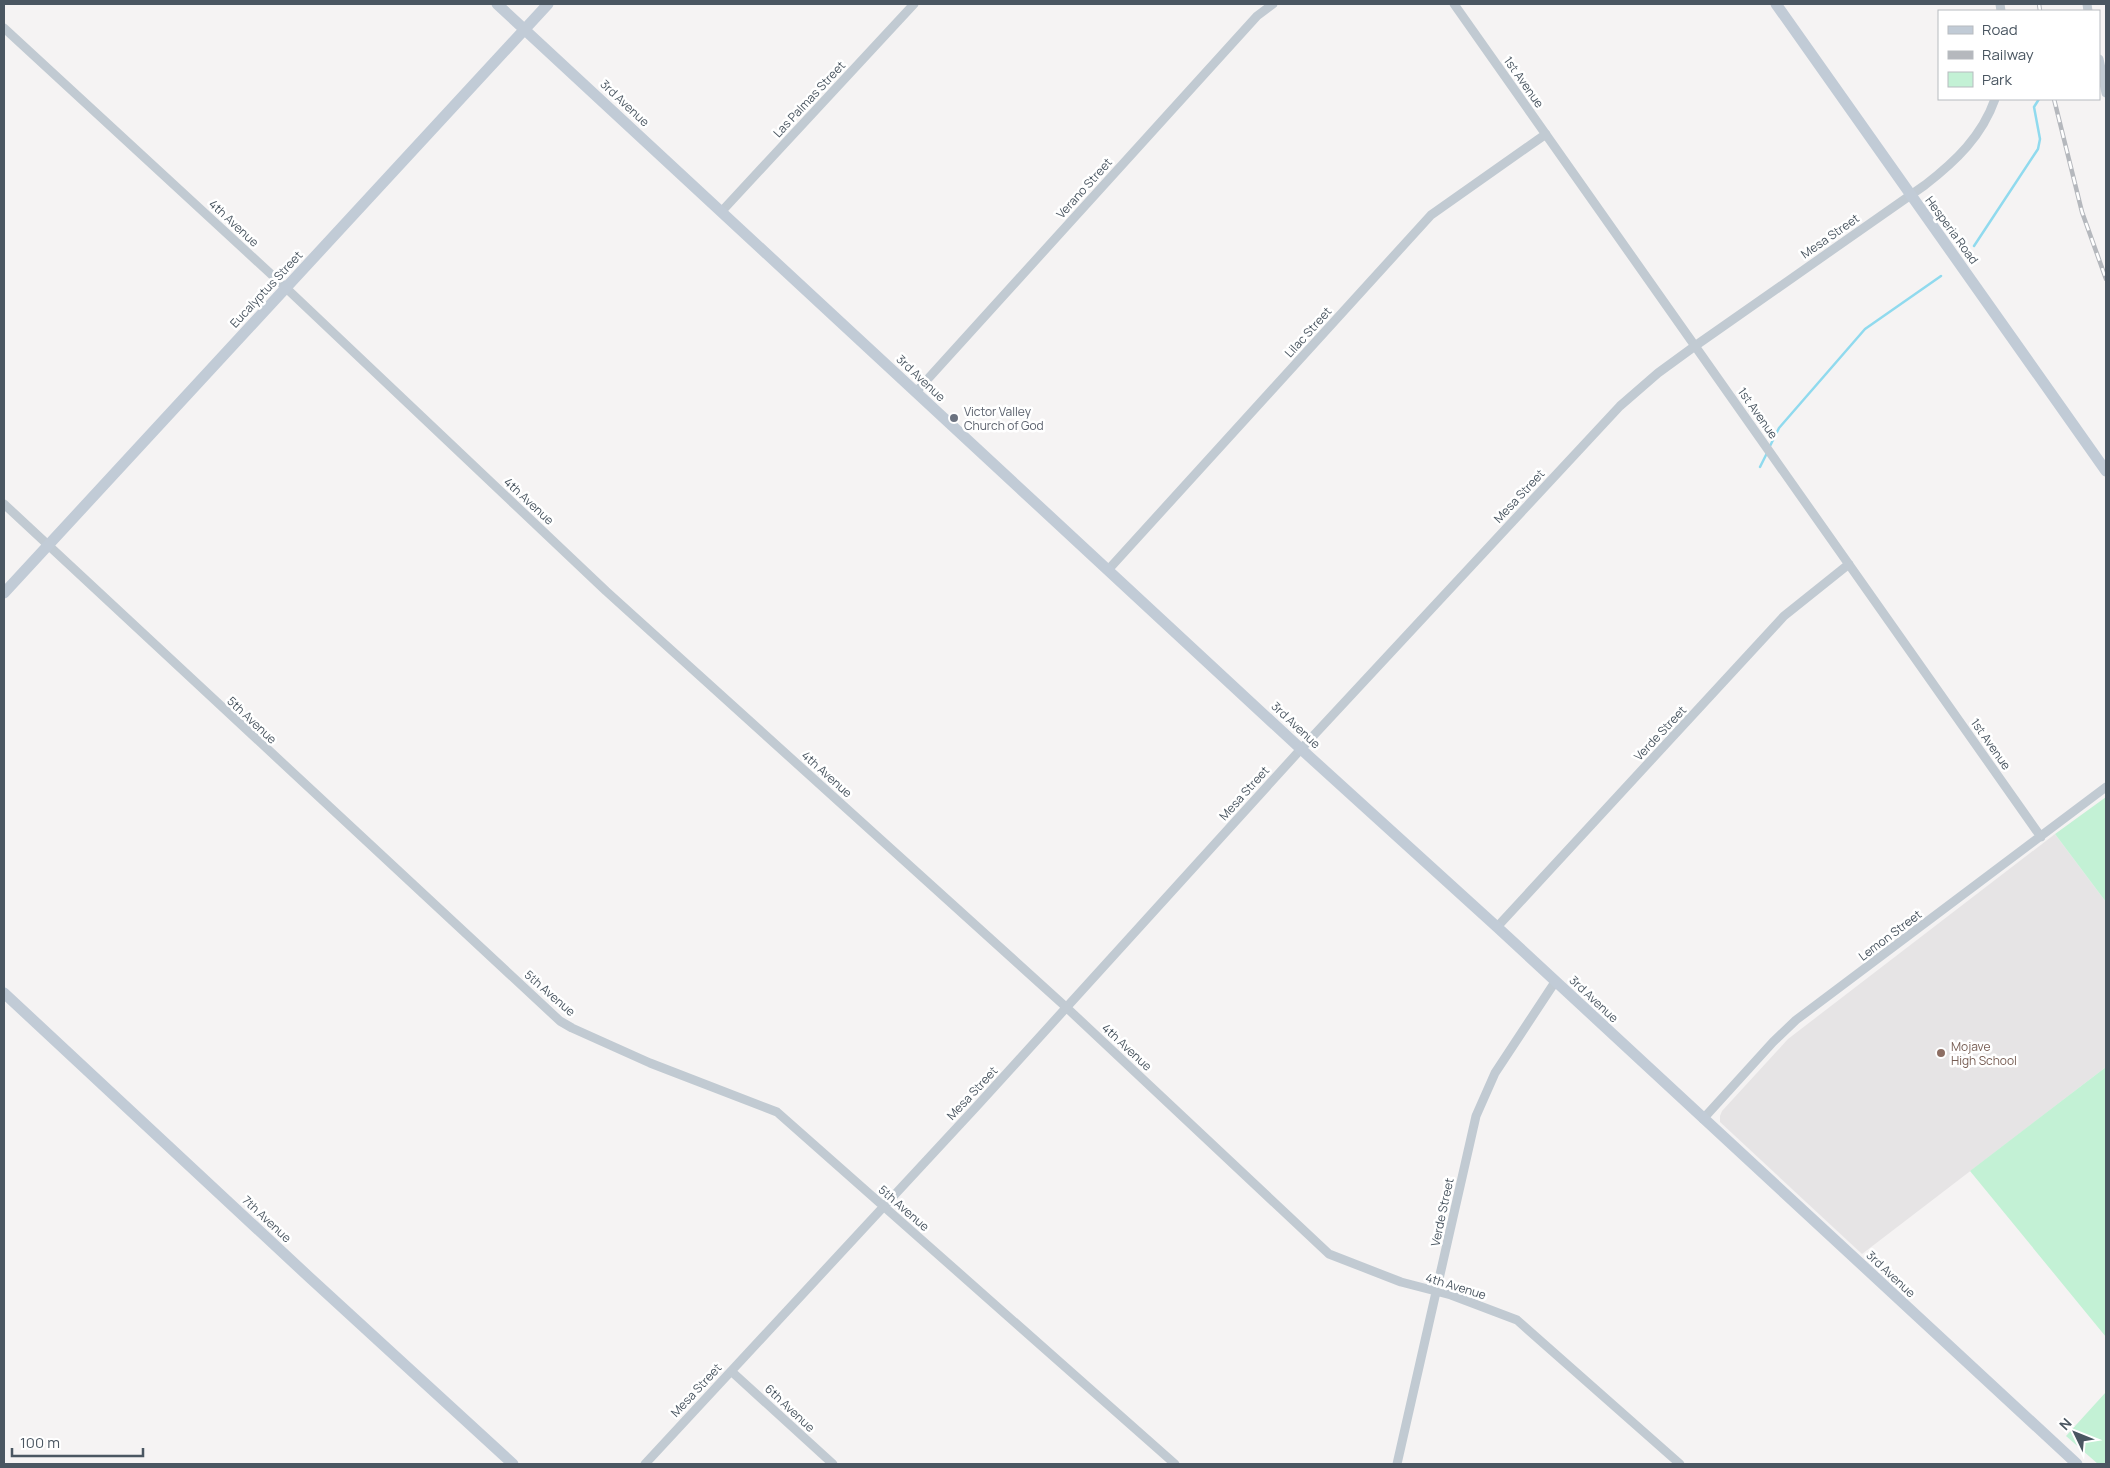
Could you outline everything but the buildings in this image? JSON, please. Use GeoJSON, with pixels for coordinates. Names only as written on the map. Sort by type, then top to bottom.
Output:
{"type":"FeatureCollection","features":[{"type":"Feature","properties":{"kind":"street","name":"3rd Avenue"},"geometry":{"type":"LineString","coordinates":[[498,4],[1301,749],[1497,927],[2077,1464]]}},
{"type":"Feature","properties":{"kind":"street","name":"Eucalyptus Street"},"geometry":{"type":"LineString","coordinates":[[4,593],[548,4]]}},
{"type":"Feature","properties":{"kind":"street","name":"Las Palmas Street"},"geometry":{"type":"LineString","coordinates":[[722,211],[914,4]]}},
{"type":"Feature","properties":{"kind":"street","name":"Verano Street"},"geometry":{"type":"LineString","coordinates":[[916,392],[1257,16],[1274,4]]}},
{"type":"Feature","properties":{"kind":"street","name":"1st Avenue"},"geometry":{"type":"LineString","coordinates":[[1454,4],[2041,837]]}},
{"type":"Feature","properties":{"kind":"street","name":"Hesperia Road"},"geometry":{"type":"LineString","coordinates":[[1776,4],[2106,471]]}},
{"type":"Feature","properties":{"kind":"street","name":"4th Avenue"},"geometry":{"type":"LineString","coordinates":[[4,28],[285,287],[606,591],[1067,1008],[1329,1254],[1401,1282],[1451,1295],[1517,1320],[1680,1464]]}},
{"type":"Feature","properties":{"kind":"street"},"geometry":{"type":"LineString","coordinates":[[2100,65],[2106,93]]}},
{"type":"Feature","properties":{"kind":"street","name":"Mesa Street"},"geometry":{"type":"LineString","coordinates":[[645,1464],[1067,1008],[1301,749],[1620,406],[1658,373],[1695,346],[1948,167],[1964,151],[1983,126],[1996,100]]}},
{"type":"Feature","properties":{"kind":"street","name":"Lilac Street"},"geometry":{"type":"LineString","coordinates":[[1108,570],[1431,214],[1546,134]]}},
{"type":"Feature","properties":{"kind":"street","name":"5th Avenue"},"geometry":{"type":"LineString","coordinates":[[4,504],[183,673],[560,1021],[650,1063],[776,1112],[1176,1464]]}},
{"type":"Feature","properties":{"kind":"street","name":"Verde Street"},"geometry":{"type":"LineString","coordinates":[[1497,927],[1784,616],[1849,564]]}},
{"type":"Feature","properties":{"kind":"street","name":"Lemon Street"},"geometry":{"type":"LineString","coordinates":[[1703,1119],[1773,1042],[1796,1020],[2106,787]]}},
{"type":"Feature","properties":{"kind":"street","name":"Verde Street"},"geometry":{"type":"LineString","coordinates":[[1397,1464],[1476,1116],[1495,1072],[1555,982]]}},
{"type":"Feature","properties":{"kind":"street","name":"7th Avenue"},"geometry":{"type":"LineString","coordinates":[[4,992],[309,1277],[513,1464]]}},
{"type":"Feature","properties":{"kind":"street","name":"6th Avenue"},"geometry":{"type":"LineString","coordinates":[[731,1371],[833,1464]]}},
{"type":"Feature","properties":{"kind":"shaded area","name":"Mojave High School"},"geometry":{"type":"Polygon","coordinates":[[[2055,834],[2106,902],[2106,1067],[1862,1254],[1720,1122],[1722,1111],[1788,1039],[2055,834]]]}},
{"type":"Feature","properties":{"kind":"green space"},"geometry":{"type":"Polygon","coordinates":[[[2106,797],[2106,902],[2055,834],[2106,797]]]}},
{"type":"Feature","properties":{"kind":"green space"},"geometry":{"type":"Polygon","coordinates":[[[2106,1067],[2106,1337],[1970,1171],[2106,1067]]]}},
{"type":"Feature","properties":{"kind":"green space"},"geometry":{"type":"Polygon","coordinates":[[[2106,1392],[2106,1464],[2098,1464],[2066,1436],[2106,1392]]]}},
{"type":"Feature","properties":{"kind":"waterway"},"geometry":{"type":"LineString","coordinates":[[1974,246],[2038,149],[2040,139],[2034,107],[2038,100]]}},
{"type":"Feature","properties":{"kind":"waterway"},"geometry":{"type":"LineString","coordinates":[[1769,448],[1779,428],[1865,329],[1941,276]]}},
{"type":"Feature","properties":{"kind":"waterway"},"geometry":{"type":"LineString","coordinates":[[1760,467],[1767,453]]}},
{"type":"Feature","properties":{"kind":"railway"},"geometry":{"type":"LineString","coordinates":[[2039,4],[2040,10]]}},
{"type":"Feature","properties":{"kind":"railway"},"geometry":{"type":"LineString","coordinates":[[2054,100],[2082,212],[2106,279]]}},
{"type":"Feature","properties":{"kind":"place","name":"Victor Valley Church of God"},"geometry":{"type":"Point","coordinates":[954,418]}},
{"type":"Feature","properties":{"kind":"place","name":"Mojave High School"},"geometry":{"type":"Point","coordinates":[1941,1053]}}]}
